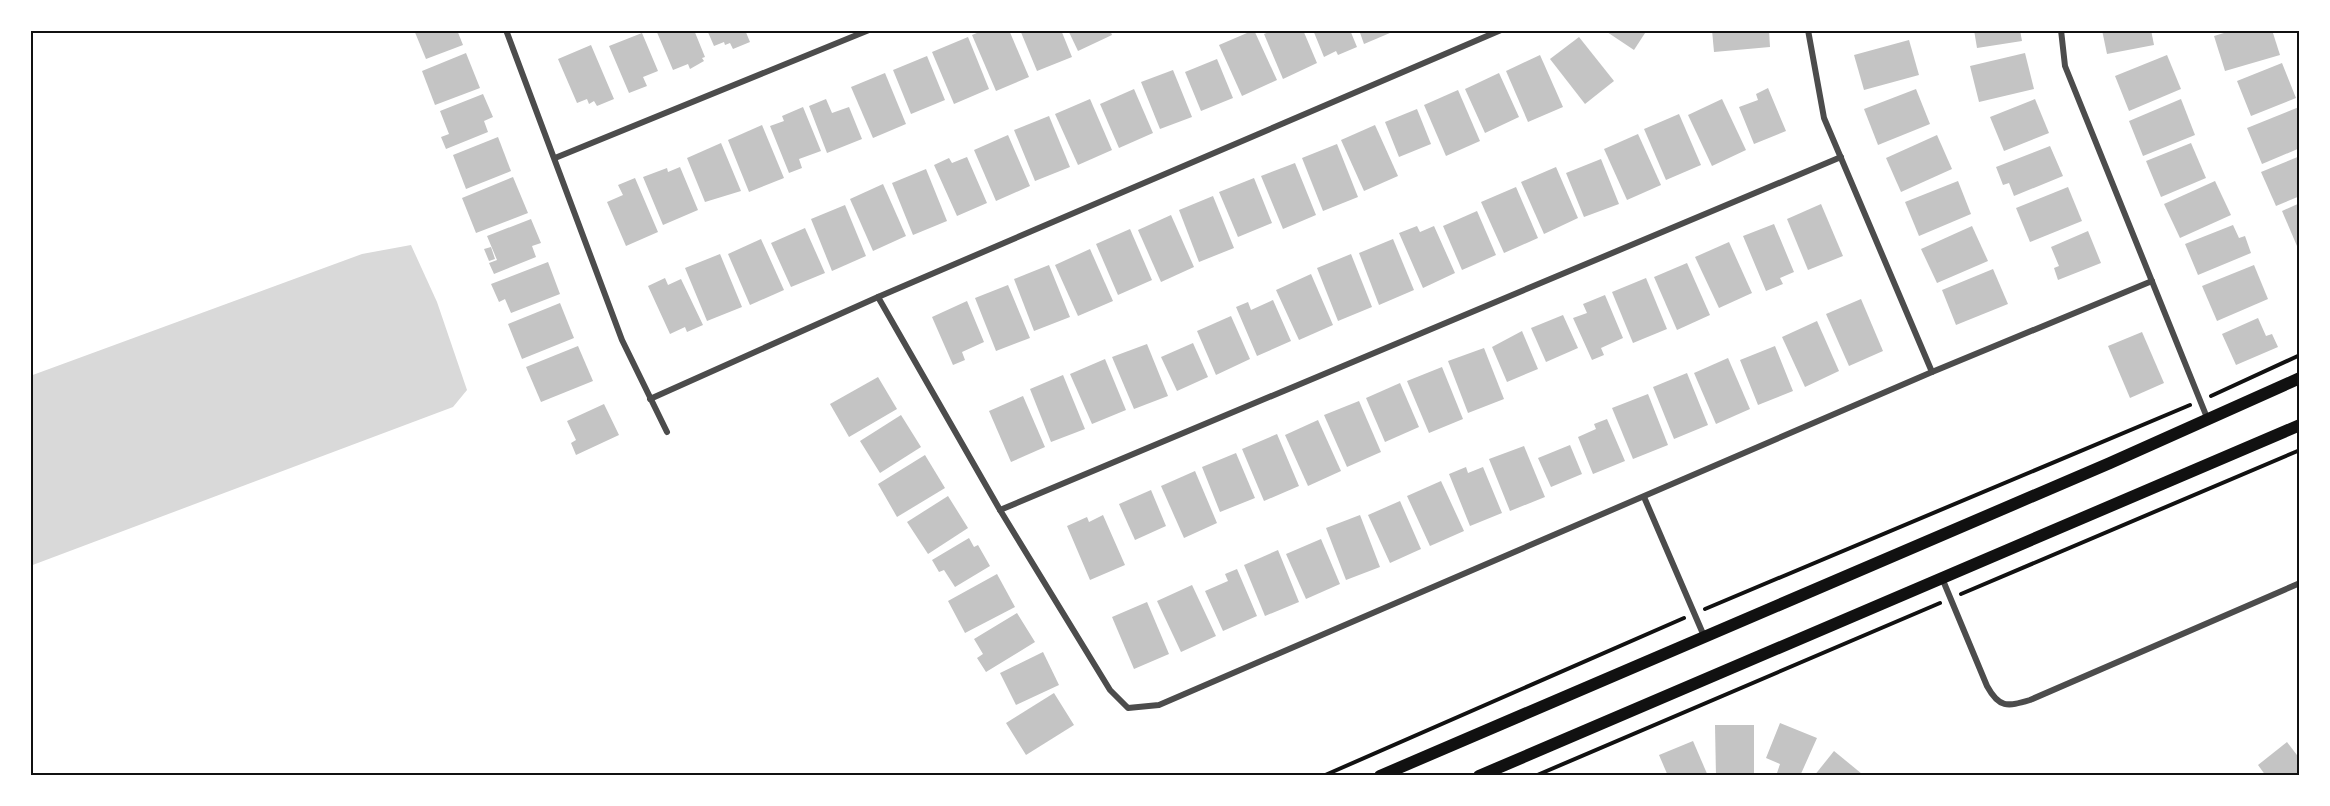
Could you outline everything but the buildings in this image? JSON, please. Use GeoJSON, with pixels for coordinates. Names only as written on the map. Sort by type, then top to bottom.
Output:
{"type":"FeatureCollection","features":[{"type":"Feature","properties":{"kind":"main road"},"geometry":{"type":"LineString","coordinates":[[1380,776],[2208,420],[2300,378]]}},
{"type":"Feature","properties":{"kind":"main road"},"geometry":{"type":"LineString","coordinates":[[1479,776],[2300,425]]}},
{"type":"Feature","properties":{"kind":"street"},"geometry":{"type":"LineString","coordinates":[[506,30],[622,340],[667,432]]}},
{"type":"Feature","properties":{"kind":"street"},"geometry":{"type":"LineString","coordinates":[[555,158],[869,30]]}},
{"type":"Feature","properties":{"kind":"street"},"geometry":{"type":"LineString","coordinates":[[650,399],[878,297],[1501,30]]}},
{"type":"Feature","properties":{"kind":"street"},"geometry":{"type":"LineString","coordinates":[[1808,30],[1824,118],[1932,372]]}},
{"type":"Feature","properties":{"kind":"street"},"geometry":{"type":"LineString","coordinates":[[2061,30],[2065,66],[2208,420]]}},
{"type":"Feature","properties":{"kind":"street"},"geometry":{"type":"LineString","coordinates":[[1000,510],[1841,157]]}},
{"type":"Feature","properties":{"kind":"street"},"geometry":{"type":"LineString","coordinates":[[878,297],[1000,510],[1110,690],[1128,708],[1159,705],[1932,372],[2152,281]]}},
{"type":"Feature","properties":{"kind":"street"},"geometry":{"type":"LineString","coordinates":[[1644,497],[1704,636]]}},
{"type":"Feature","properties":{"kind":"street"},"geometry":{"type":"LineString","coordinates":[[1942,578],[1994,699],[2004,704],[2016,704],[2300,583]]}},
{"type":"Feature","properties":{"kind":"path"},"geometry":{"type":"LineString","coordinates":[[1323,776],[1694,614],[2200,400],[2300,355]]}},
{"type":"Feature","properties":{"kind":"path"},"geometry":{"type":"LineString","coordinates":[[1535,776],[2300,450]]}},
{"type":"Feature","properties":{"kind":"shaded area"},"geometry":{"type":"Polygon","coordinates":[[[411,245],[437,302],[467,390],[453,407],[30,566],[30,376],[362,254],[411,245]]]}}]}
